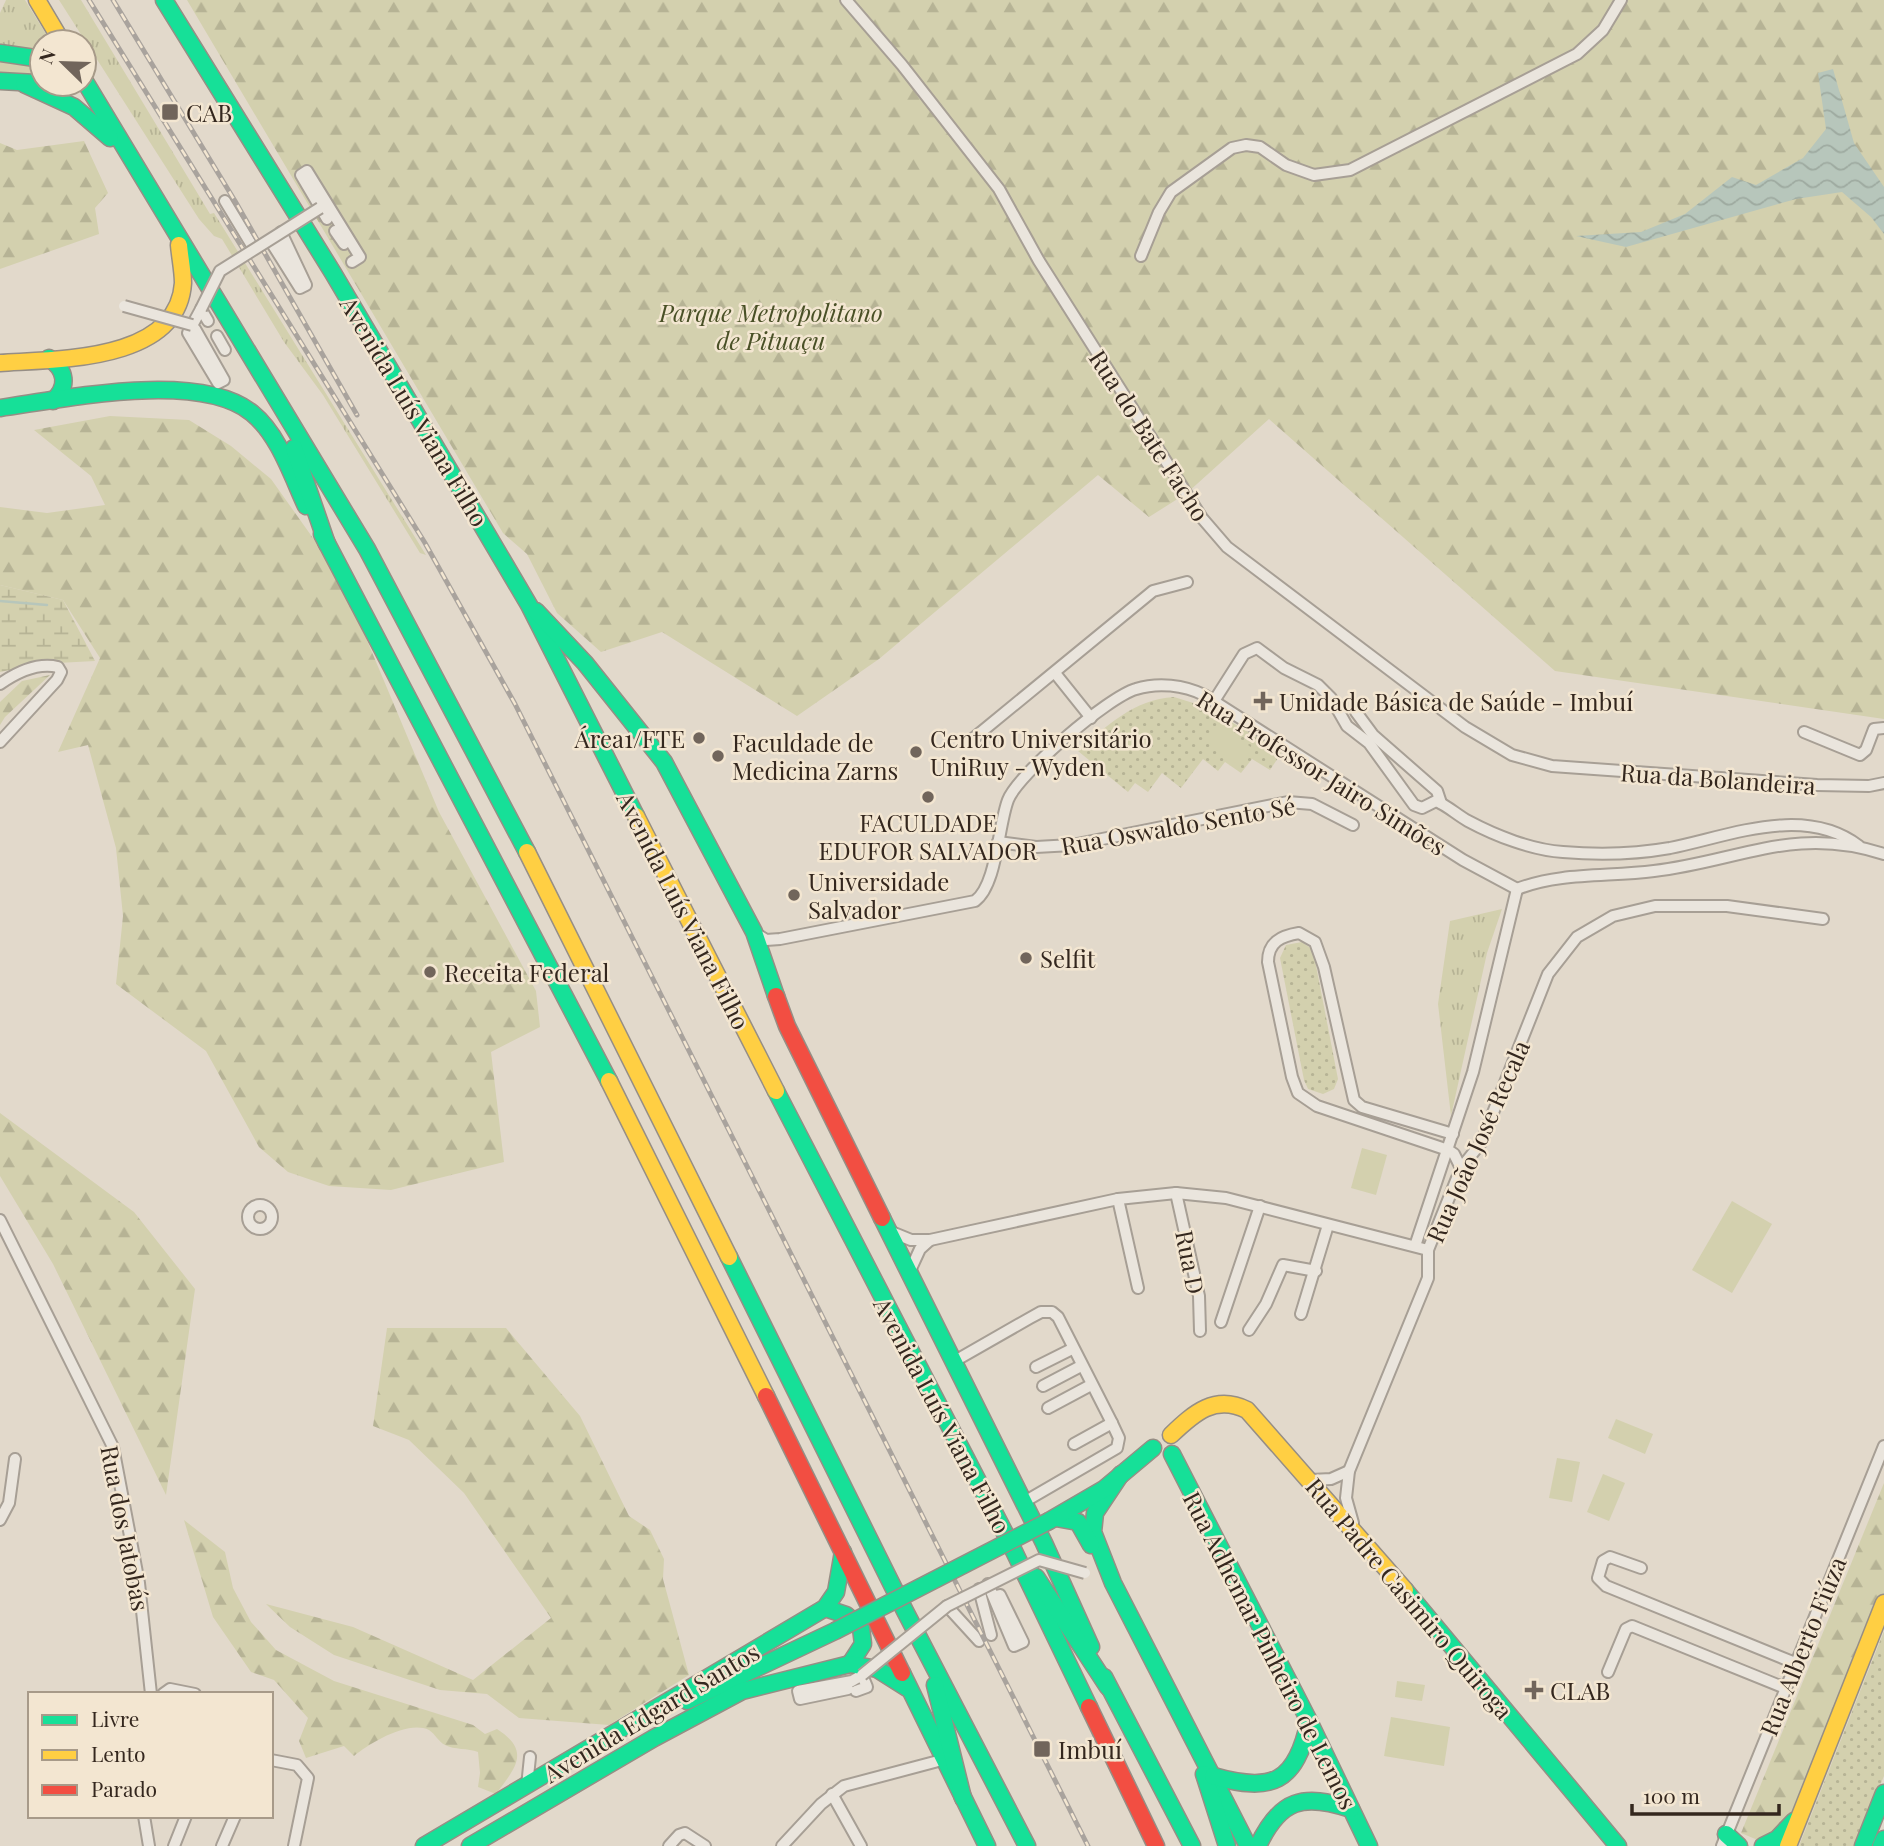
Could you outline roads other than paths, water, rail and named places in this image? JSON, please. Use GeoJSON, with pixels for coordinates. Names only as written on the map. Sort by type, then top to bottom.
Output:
{"type":"FeatureCollection","features":[{"type":"Feature","properties":{"kind":"main road"},"geometry":{"type":"LineString","coordinates":[[37,0],[54,28]]}},
{"type":"Feature","properties":{"kind":"main road","name":"Avenida Luís Viana Filho"},"geometry":{"type":"LineString","coordinates":[[164,0],[333,273],[530,605],[907,1348],[1011,1545],[1157,1846]]}},
{"type":"Feature","properties":{"kind":"main road"},"geometry":{"type":"LineString","coordinates":[[0,53],[28,57]]}},
{"type":"Feature","properties":{"kind":"main road"},"geometry":{"type":"LineString","coordinates":[[0,81],[28,84]]}},
{"type":"Feature","properties":{"kind":"main road"},"geometry":{"type":"LineString","coordinates":[[24,84],[74,107],[130,158]]}},
{"type":"Feature","properties":{"kind":"main road"},"geometry":{"type":"LineString","coordinates":[[95,98],[366,549],[489,776],[929,1656],[1027,1846]]}},
{"type":"Feature","properties":{"kind":"main road"},"geometry":{"type":"LineString","coordinates":[[0,363],[131,348],[153,337],[165,327],[182,289],[182,260],[176,232]]}},
{"type":"Feature","properties":{"kind":"main road"},"geometry":{"type":"LineString","coordinates":[[49,358],[60,366],[65,376],[63,390],[53,401]]}},
{"type":"Feature","properties":{"kind":"main road"},"geometry":{"type":"LineString","coordinates":[[0,408],[136,392],[185,391],[212,394],[242,406],[253,414],[270,436],[634,1127],[987,1846]]}},
{"type":"Feature","properties":{"kind":"main road"},"geometry":{"type":"LineString","coordinates":[[277,403],[327,544]]}},
{"type":"Feature","properties":{"kind":"main road","name":"Avenida Luís Viana Filho"},"geometry":{"type":"LineString","coordinates":[[530,605],[585,663],[657,750],[754,932],[786,1026],[1024,1502],[1108,1687],[1192,1846]]}},
{"type":"Feature","properties":{"kind":"main road","name":"Rua Padre Casimiro Quiroga"},"geometry":{"type":"LineString","coordinates":[[634,1724],[749,1675],[1052,1519],[1164,1445],[1210,1404],[1226,1402],[1241,1406],[1254,1417],[1357,1532],[1618,1846]]}},
{"type":"Feature","properties":{"kind":"main road","name":"Rua Adhemar Pinheiro de Lemos"},"geometry":{"type":"LineString","coordinates":[[1164,1445],[1309,1721],[1369,1846]]}},
{"type":"Feature","properties":{"kind":"main road","name":"Rua Padre Casimiro Quiroga"},"geometry":{"type":"LineString","coordinates":[[1121,1474],[1098,1506],[1092,1525],[1113,1584],[1248,1846]]}},
{"type":"Feature","properties":{"kind":"main road"},"geometry":{"type":"LineString","coordinates":[[1052,1519],[1078,1522],[1113,1584]]}},
{"type":"Feature","properties":{"kind":"main road"},"geometry":{"type":"LineString","coordinates":[[1011,1545],[1061,1612],[1108,1687]]}},
{"type":"Feature","properties":{"kind":"main road"},"geometry":{"type":"LineString","coordinates":[[843,1552],[836,1592],[825,1608],[852,1618],[861,1628],[863,1644],[856,1669]]}},
{"type":"Feature","properties":{"kind":"main road"},"geometry":{"type":"LineString","coordinates":[[1788,1846],[1884,1603]]}},
{"type":"Feature","properties":{"kind":"main road","name":"Avenida Edgard Santos"},"geometry":{"type":"LineString","coordinates":[[424,1846],[634,1724],[825,1608]]}},
{"type":"Feature","properties":{"kind":"main road"},"geometry":{"type":"LineString","coordinates":[[929,1656],[964,1798]]}},
{"type":"Feature","properties":{"kind":"main road","name":"Avenida Edgard Santos"},"geometry":{"type":"LineString","coordinates":[[470,1846],[718,1701],[761,1685],[856,1669],[877,1669],[910,1691]]}},
{"type":"Feature","properties":{"kind":"main road"},"geometry":{"type":"LineString","coordinates":[[1213,1776],[1252,1787],[1274,1783],[1284,1777],[1299,1755],[1309,1721]]}},
{"type":"Feature","properties":{"kind":"main road"},"geometry":{"type":"LineString","coordinates":[[1198,1748],[1208,1791],[1227,1846]]}},
{"type":"Feature","properties":{"kind":"main road"},"geometry":{"type":"LineString","coordinates":[[1863,1846],[1884,1793]]}},
{"type":"Feature","properties":{"kind":"main road"},"geometry":{"type":"LineString","coordinates":[[1258,1846],[1272,1819],[1288,1804],[1298,1800],[1317,1799],[1351,1810]]}},
{"type":"Feature","properties":{"kind":"main road"},"geometry":{"type":"LineString","coordinates":[[1763,1846],[1777,1839],[1801,1814]]}},
{"type":"Feature","properties":{"kind":"main road"},"geometry":{"type":"LineString","coordinates":[[1881,1846],[1884,1839]]}},
{"type":"Feature","properties":{"kind":"main road"},"geometry":{"type":"LineString","coordinates":[[1724,1840],[1739,1846]]}},
{"type":"Feature","properties":{"kind":"street","name":"Rua do Bate Facho"},"geometry":{"type":"LineString","coordinates":[[846,0],[902,65],[999,189],[1039,261],[1154,443],[1221,541],[1465,727],[1512,755],[1552,766]]}},
{"type":"Feature","properties":{"kind":"street"},"geometry":{"type":"LineString","coordinates":[[1141,256],[1159,212],[1171,192],[1232,148],[1247,145],[1260,147],[1286,165],[1314,174],[1350,170],[1577,54],[1603,30],[1621,0]]}},
{"type":"Feature","properties":{"kind":"street"},"geometry":{"type":"LineString","coordinates":[[327,219],[301,175],[307,171],[360,257],[352,262]]}},
{"type":"Feature","properties":{"kind":"street"},"geometry":{"type":"LineString","coordinates":[[225,201],[254,249]]}},
{"type":"Feature","properties":{"kind":"street"},"geometry":{"type":"LineString","coordinates":[[215,373],[191,332],[195,329],[224,380],[218,383],[188,332],[219,271],[320,208]]}},
{"type":"Feature","properties":{"kind":"street"},"geometry":{"type":"LineString","coordinates":[[335,231],[344,244]]}},
{"type":"Feature","properties":{"kind":"street"},"geometry":{"type":"LineString","coordinates":[[281,232],[306,285],[300,288],[273,245],[279,242],[298,275]]}},
{"type":"Feature","properties":{"kind":"street"},"geometry":{"type":"LineString","coordinates":[[124,306],[192,325]]}},
{"type":"Feature","properties":{"kind":"street"},"geometry":{"type":"LineString","coordinates":[[201,309],[208,321]]}},
{"type":"Feature","properties":{"kind":"street"},"geometry":{"type":"LineString","coordinates":[[217,336],[225,350]]}},
{"type":"Feature","properties":{"kind":"street"},"geometry":{"type":"LineString","coordinates":[[969,742],[1153,591],[1187,582]]}},
{"type":"Feature","properties":{"kind":"street"},"geometry":{"type":"LineString","coordinates":[[1214,701],[1244,654],[1257,648],[1284,668],[1318,685],[1331,698],[1347,726],[1369,743],[1414,805],[1422,808],[1432,802],[1441,803],[1468,821],[1542,849],[1578,853],[1651,850],[1744,829],[1783,826],[1826,828],[1846,835],[1860,846]]}},
{"type":"Feature","properties":{"kind":"street"},"geometry":{"type":"LineString","coordinates":[[0,684],[17,673],[41,665],[58,667],[61,672],[57,680],[0,742]]}},
{"type":"Feature","properties":{"kind":"street"},"geometry":{"type":"LineString","coordinates":[[1055,674],[1091,718]]}},
{"type":"Feature","properties":{"kind":"street","name":"Rua Professor Jairo Simões"},"geometry":{"type":"LineString","coordinates":[[754,932],[766,940],[780,939],[975,901],[985,888],[1008,799],[1016,786],[1091,718],[1133,690],[1154,685],[1187,689],[1214,701],[1463,860],[1517,889]]}},
{"type":"Feature","properties":{"kind":"street"},"geometry":{"type":"LineString","coordinates":[[1356,712],[1373,735],[1437,791],[1441,803]]}},
{"type":"Feature","properties":{"kind":"street"},"geometry":{"type":"LineString","coordinates":[[1804,732],[1860,755],[1866,750],[1874,729],[1884,728]]}},
{"type":"Feature","properties":{"kind":"street","name":"Rua da Bolandeira"},"geometry":{"type":"LineString","coordinates":[[1552,766],[1817,785],[1869,786],[1884,783]]}},
{"type":"Feature","properties":{"kind":"street","name":"Rua Oswaldo Sento Sé"},"geometry":{"type":"LineString","coordinates":[[998,842],[1036,847],[1072,845],[1288,802],[1312,804],[1353,825]]}},
{"type":"Feature","properties":{"kind":"street"},"geometry":{"type":"LineString","coordinates":[[1415,1246],[1478,1052],[1494,976],[1517,889],[1561,878],[1655,871],[1767,846],[1839,842],[1884,854]]}},
{"type":"Feature","properties":{"kind":"street"},"geometry":{"type":"LineString","coordinates":[[1651,850],[1655,871]]}},
{"type":"Feature","properties":{"kind":"street","name":"Rua João José Recala"},"geometry":{"type":"LineString","coordinates":[[1357,1532],[1348,1509],[1349,1471],[1428,1278],[1428,1250],[1461,1168],[1481,1143],[1548,974],[1561,954],[1595,925],[1632,909],[1681,904],[1738,907],[1823,919]]}},
{"type":"Feature","properties":{"kind":"street"},"geometry":{"type":"LineString","coordinates":[[1453,1134],[1363,1107],[1354,1100],[1324,967],[1315,942],[1299,933],[1276,940],[1270,948],[1269,962],[1292,1077],[1298,1093],[1317,1106],[1448,1150],[1454,1154],[1461,1168]]}},
{"type":"Feature","properties":{"kind":"street"},"geometry":{"type":"LineString","coordinates":[[764,961],[780,939]]}},
{"type":"Feature","properties":{"kind":"street"},"geometry":{"type":"LineString","coordinates":[[1404,1134],[1408,1121]]}},
{"type":"Feature","properties":{"kind":"street"},"geometry":{"type":"LineString","coordinates":[[889,1231],[911,1240],[930,1240],[1118,1199],[1175,1193],[1199,1194],[1260,1206],[1328,1226],[1428,1250]]}},
{"type":"Feature","properties":{"kind":"street","name":"Rua D"},"geometry":{"type":"LineString","coordinates":[[1175,1193],[1198,1286],[1200,1331]]}},
{"type":"Feature","properties":{"kind":"street"},"geometry":{"type":"LineString","coordinates":[[1118,1199],[1138,1288]]}},
{"type":"Feature","properties":{"kind":"street"},"geometry":{"type":"LineString","coordinates":[[1221,1322],[1260,1206]]}},
{"type":"Feature","properties":{"kind":"street","name":"Rua dos Jatobás"},"geometry":{"type":"LineString","coordinates":[[0,1220],[113,1447],[139,1583],[151,1692]]}},
{"type":"Feature","properties":{"kind":"street"},"geometry":{"type":"LineString","coordinates":[[1301,1314],[1328,1226]]}},
{"type":"Feature","properties":{"kind":"street"},"geometry":{"type":"LineString","coordinates":[[909,1273],[919,1249],[930,1240]]}},
{"type":"Feature","properties":{"kind":"street"},"geometry":{"type":"LineString","coordinates":[[1249,1330],[1266,1304],[1283,1265],[1316,1271]]}},
{"type":"Feature","properties":{"kind":"street"},"geometry":{"type":"LineString","coordinates":[[953,1362],[1047,1311],[1058,1317],[1112,1423],[1118,1438],[1117,1448],[1024,1502]]}},
{"type":"Feature","properties":{"kind":"street"},"geometry":{"type":"LineString","coordinates":[[1036,1367],[1072,1349]]}},
{"type":"Feature","properties":{"kind":"street"},"geometry":{"type":"LineString","coordinates":[[1043,1386],[1081,1366]]}},
{"type":"Feature","properties":{"kind":"street"},"geometry":{"type":"LineString","coordinates":[[1048,1408],[1091,1385]]}},
{"type":"Feature","properties":{"kind":"street"},"geometry":{"type":"LineString","coordinates":[[1074,1444],[1112,1423]]}},
{"type":"Feature","properties":{"kind":"street","name":"Rua Alberto Fiúza"},"geometry":{"type":"LineString","coordinates":[[1724,1840],[1884,1446]]}},
{"type":"Feature","properties":{"kind":"street"},"geometry":{"type":"LineString","coordinates":[[0,1520],[9,1503],[15,1459]]}},
{"type":"Feature","properties":{"kind":"street"},"geometry":{"type":"LineString","coordinates":[[1311,1480],[1331,1479],[1349,1471]]}},
{"type":"Feature","properties":{"kind":"street"},"geometry":{"type":"LineString","coordinates":[[1641,1568],[1610,1557],[1603,1561],[1598,1578],[1606,1586],[1795,1663]]}},
{"type":"Feature","properties":{"kind":"street"},"geometry":{"type":"LineString","coordinates":[[816,1693],[847,1686],[848,1689],[800,1699],[798,1691],[852,1681],[856,1669],[947,1606],[1039,1560],[1085,1573]]}},
{"type":"Feature","properties":{"kind":"street"},"geometry":{"type":"LineString","coordinates":[[984,1587],[1014,1646],[1023,1642],[1000,1595],[996,1596],[1015,1641],[1018,1640],[998,1597]]}},
{"type":"Feature","properties":{"kind":"street"},"geometry":{"type":"LineString","coordinates":[[984,1587],[991,1635]]}},
{"type":"Feature","properties":{"kind":"street"},"geometry":{"type":"LineString","coordinates":[[947,1606],[979,1641]]}},
{"type":"Feature","properties":{"kind":"street"},"geometry":{"type":"LineString","coordinates":[[1608,1672],[1626,1629],[1632,1626],[1785,1688]]}},
{"type":"Feature","properties":{"kind":"street"},"geometry":{"type":"LineString","coordinates":[[856,1669],[867,1687],[856,1691]]}},
{"type":"Feature","properties":{"kind":"street"},"geometry":{"type":"LineString","coordinates":[[166,1692],[170,1689],[185,1692]]}},
{"type":"Feature","properties":{"kind":"street"},"geometry":{"type":"LineString","coordinates":[[833,1700],[844,1695]]}},
{"type":"Feature","properties":{"kind":"street"},"geometry":{"type":"LineString","coordinates":[[527,1786],[530,1757]]}},
{"type":"Feature","properties":{"kind":"street"},"geometry":{"type":"LineString","coordinates":[[782,1846],[832,1794],[863,1779],[943,1760]]}},
{"type":"Feature","properties":{"kind":"street"},"geometry":{"type":"LineString","coordinates":[[273,1761],[302,1768],[309,1785],[294,1846]]}},
{"type":"Feature","properties":{"kind":"street"},"geometry":{"type":"LineString","coordinates":[[832,1794],[861,1846]]}},
{"type":"Feature","properties":{"kind":"street"},"geometry":{"type":"LineString","coordinates":[[144,1818],[149,1846]]}},
{"type":"Feature","properties":{"kind":"street"},"geometry":{"type":"LineString","coordinates":[[174,1846],[186,1818]]}},
{"type":"Feature","properties":{"kind":"street"},"geometry":{"type":"LineString","coordinates":[[222,1846],[234,1818]]}},
{"type":"Feature","properties":{"kind":"street"},"geometry":{"type":"LineString","coordinates":[[669,1846],[684,1833],[705,1846]]}},
{"type":"Feature","properties":{"kind":"water"},"geometry":{"type":"Polygon","coordinates":[[[1833,69],[1854,143],[1884,187],[1884,234],[1871,217],[1842,192],[1796,199],[1626,247],[1576,236],[1641,232],[1685,214],[1732,177],[1756,185],[1803,158],[1826,129],[1818,73],[1833,69]]]}},
{"type":"Feature","properties":{"kind":"waterway"},"geometry":{"type":"LineString","coordinates":[[0,601],[47,605]]}},
{"type":"Feature","properties":{"kind":"railway"},"geometry":{"type":"LineString","coordinates":[[89,0],[425,543],[515,704],[1088,1846]]}},
{"type":"Feature","properties":{"kind":"railway"},"geometry":{"type":"LineString","coordinates":[[113,0],[235,201],[357,415]]}},
{"type":"Feature","properties":{"kind":"place","name":"CAB"},"geometry":{"type":"Point","coordinates":[170,112]}},
{"type":"Feature","properties":{"kind":"place","name":"Unidade Básica de Saúde - Imbuí"},"geometry":{"type":"Point","coordinates":[1263,701]}},
{"type":"Feature","properties":{"kind":"place","name":"Área1/FTE"},"geometry":{"type":"Point","coordinates":[699,738]}},
{"type":"Feature","properties":{"kind":"place","name":"Centro Universitário UniRuy - Wyden"},"geometry":{"type":"Point","coordinates":[916,752]}},
{"type":"Feature","properties":{"kind":"place","name":"Faculdade de Medicina Zarns"},"geometry":{"type":"Point","coordinates":[718,756]}},
{"type":"Feature","properties":{"kind":"place","name":"FACULDADE EDUFOR SALVADOR"},"geometry":{"type":"Point","coordinates":[928,797]}},
{"type":"Feature","properties":{"kind":"place","name":"Universidade Salvador"},"geometry":{"type":"Point","coordinates":[794,895]}},
{"type":"Feature","properties":{"kind":"place","name":"Selfit"},"geometry":{"type":"Point","coordinates":[1026,958]}},
{"type":"Feature","properties":{"kind":"place","name":"Receita Federal"},"geometry":{"type":"Point","coordinates":[430,972]}},
{"type":"Feature","properties":{"kind":"place","name":"CLAB"},"geometry":{"type":"Point","coordinates":[1534,1690]}},
{"type":"Feature","properties":{"kind":"place","name":"Imbuí"},"geometry":{"type":"Point","coordinates":[1042,1749]}},
{"type":"Feature","properties":{"kind":"park label","name":"Parque Metropolitano de Pituaçu"},"geometry":{"type":"Point","coordinates":[771,326]}}]}
